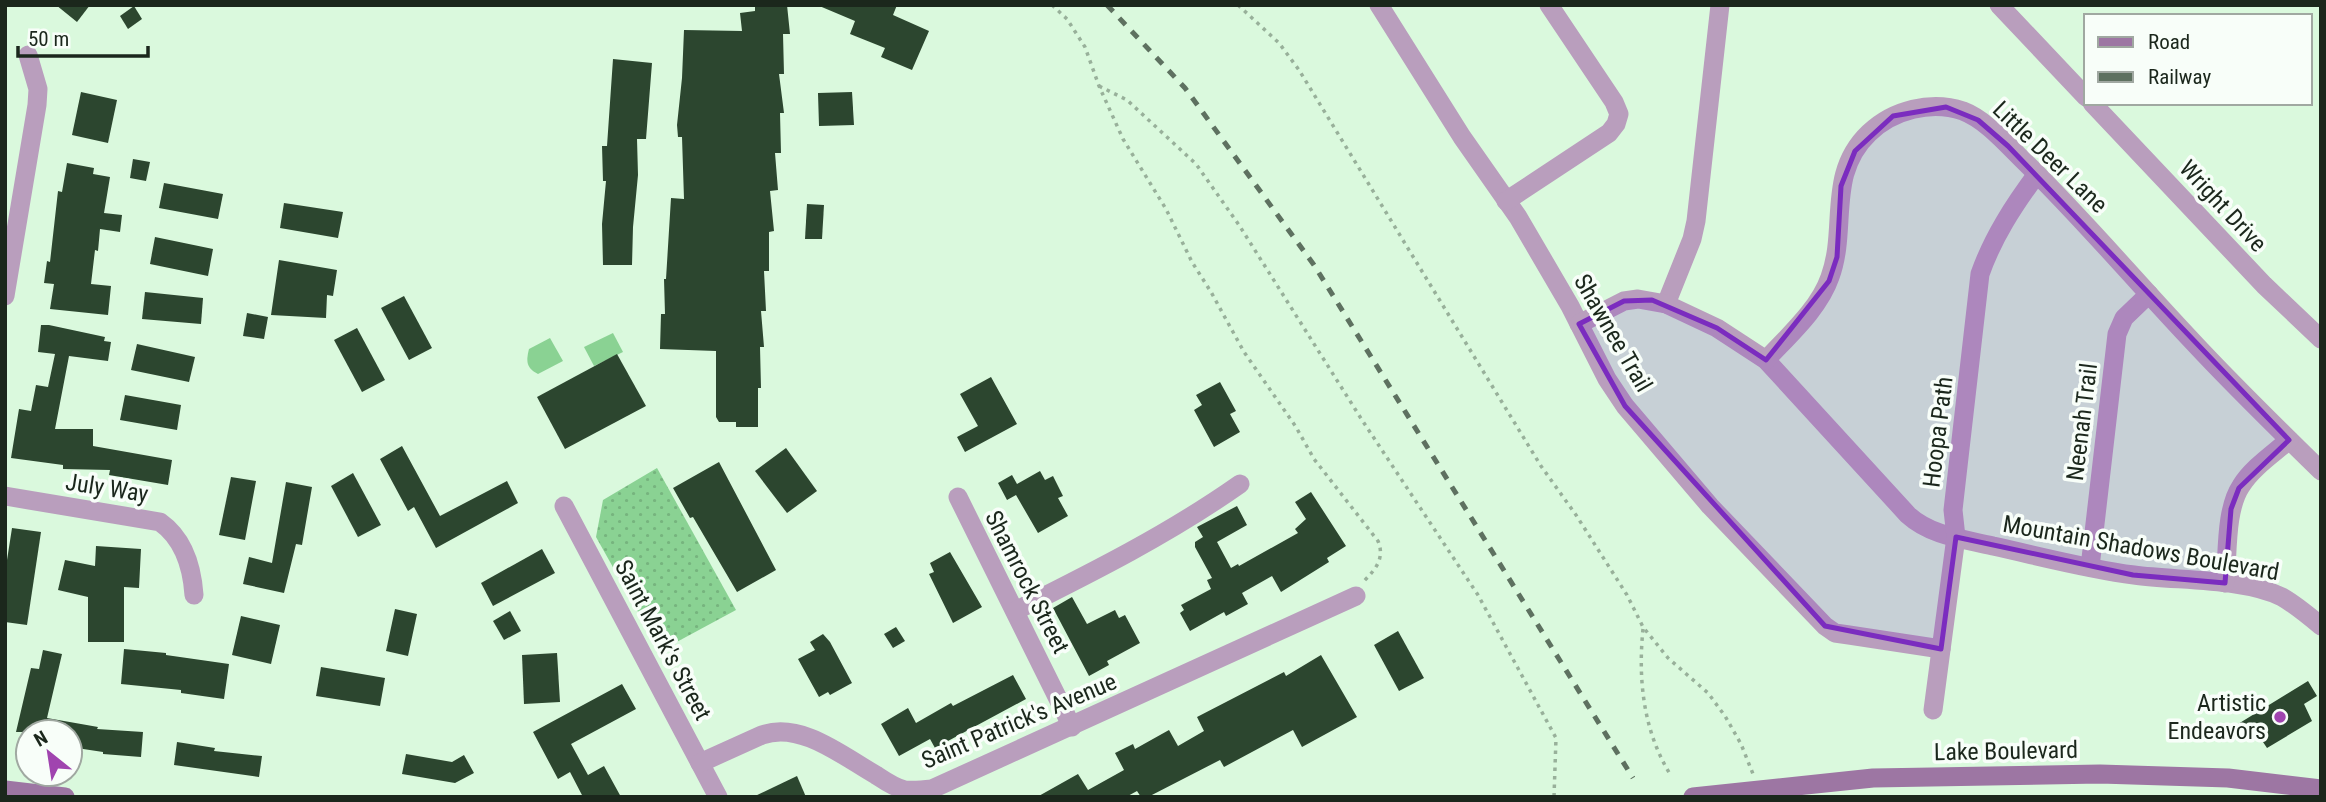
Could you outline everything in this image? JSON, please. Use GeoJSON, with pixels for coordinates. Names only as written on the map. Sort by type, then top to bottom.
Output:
{"type":"FeatureCollection","features":[{"type":"Feature","properties":{"kind":"main road","name":"Lake Boulevard"},"geometry":{"type":"LineString","coordinates":[[1693,797],[1873,778],[2100,774],[2228,778],[2321,789]]}},
{"type":"Feature","properties":{"kind":"main road"},"geometry":{"type":"LineString","coordinates":[[5,790],[65,797]]}},
{"type":"Feature","properties":{"kind":"street","name":"Shawnee Trail"},"geometry":{"type":"LineString","coordinates":[[1379,5],[1462,137],[1506,201],[1579,324],[1607,379],[1641,426],[1710,506],[1825,626],[1835,633],[1941,649]]}},
{"type":"Feature","properties":{"kind":"street"},"geometry":{"type":"LineString","coordinates":[[1506,201],[1609,133],[1619,114],[1614,102],[1549,5]]}},
{"type":"Feature","properties":{"kind":"street"},"geometry":{"type":"LineString","coordinates":[[1666,304],[1686,256],[1696,221],[1720,5]]}},
{"type":"Feature","properties":{"kind":"street"},"geometry":{"type":"LineString","coordinates":[[1999,5],[2084,95]]}},
{"type":"Feature","properties":{"kind":"street"},"geometry":{"type":"LineString","coordinates":[[5,296],[37,104],[38,89],[28,55]]}},
{"type":"Feature","properties":{"kind":"street","name":"Wright Drive"},"geometry":{"type":"LineString","coordinates":[[2094,105],[2264,285],[2321,339]]}},
{"type":"Feature","properties":{"kind":"street","name":"Little Deer Lane"},"geometry":{"type":"LineString","coordinates":[[1766,360],[1801,323],[1829,281],[1837,257],[1844,173],[1855,151],[1868,134],[1893,116],[1913,109],[1946,107],[1964,112],[1978,120],[2037,174],[2321,471]]}},
{"type":"Feature","properties":{"kind":"street","name":"Hoopa Path"},"geometry":{"type":"LineString","coordinates":[[1933,710],[1956,537],[1953,510],[1980,274],[1989,248],[2018,199],[2037,174]]}},
{"type":"Feature","properties":{"kind":"street","name":"Neenah Trail"},"geometry":{"type":"LineString","coordinates":[[2090,567],[2117,334],[2124,318],[2149,294]]}},
{"type":"Feature","properties":{"kind":"street","name":"Mountain Shadows Boulevard"},"geometry":{"type":"LineString","coordinates":[[1579,324],[1624,301],[1638,299],[1666,304],[1717,328],[1766,360],[1918,524],[1956,537],[2090,567],[2133,575],[2225,583],[2280,596],[2321,626]]}},
{"type":"Feature","properties":{"kind":"street"},"geometry":{"type":"LineString","coordinates":[[2225,583],[2231,509],[2239,488],[2252,472],[2289,440]]}},
{"type":"Feature","properties":{"kind":"street"},"geometry":{"type":"LineString","coordinates":[[1015,611],[1122,558],[1189,520],[1240,484]]}},
{"type":"Feature","properties":{"kind":"street","name":"July Way"},"geometry":{"type":"LineString","coordinates":[[5,496],[160,522],[173,533],[186,555],[193,575],[194,595]]}},
{"type":"Feature","properties":{"kind":"street","name":"Shamrock Street"},"geometry":{"type":"LineString","coordinates":[[958,497],[1072,727]]}},
{"type":"Feature","properties":{"kind":"street","name":"Saint Mark's Street"},"geometry":{"type":"LineString","coordinates":[[564,506],[718,797]]}},
{"type":"Feature","properties":{"kind":"street","name":"Saint Patrick's Avenue"},"geometry":{"type":"LineString","coordinates":[[700,763],[771,732],[795,733],[828,748],[896,787],[916,791],[932,789],[1356,596]]}},
{"type":"Feature","properties":{"kind":"path"},"geometry":{"type":"LineString","coordinates":[[1052,5],[1067,19],[1084,47],[1123,139],[1160,199],[1192,262],[1212,292],[1244,352],[1296,427],[1314,459],[1378,541],[1381,555],[1378,565],[1361,584],[1356,596]]}},
{"type":"Feature","properties":{"kind":"path"},"geometry":{"type":"LineString","coordinates":[[1238,5],[1279,43],[1299,70],[1541,466],[1627,595],[1643,627],[1668,658],[1708,693],[1725,716],[1741,744],[1759,789]]}},
{"type":"Feature","properties":{"kind":"path"},"geometry":{"type":"LineString","coordinates":[[1099,86],[1127,100],[1196,164],[1239,225],[1369,431],[1478,595],[1556,738],[1554,797]]}},
{"type":"Feature","properties":{"kind":"path"},"geometry":{"type":"LineString","coordinates":[[1643,627],[1640,658],[1642,694],[1656,749],[1670,774]]}},
{"type":"Feature","properties":{"kind":"highlighted area"},"geometry":{"type":"Polygon","coordinates":[[[1946,107],[1978,120],[2008,146],[2289,440],[2239,488],[2231,509],[2225,583],[2133,575],[1956,537],[1941,649],[1825,626],[1625,406],[1579,324],[1624,301],[1652,300],[1717,328],[1766,360],[1829,281],[1837,257],[1841,186],[1855,151],[1893,116],[1946,107]]]}},
{"type":"Feature","properties":{"kind":"green space"},"geometry":{"type":"Polygon","coordinates":[[[613,333],[623,352],[594,366],[584,347],[613,333]]]}},
{"type":"Feature","properties":{"kind":"green space"},"geometry":{"type":"Polygon","coordinates":[[[550,338],[563,361],[538,374],[528,364],[529,349],[550,338]]]}},
{"type":"Feature","properties":{"kind":"green space"},"geometry":{"type":"Polygon","coordinates":[[[657,468],[736,610],[660,651],[596,537],[603,500],[657,468]]]}},
{"type":"Feature","properties":{"kind":"building"},"geometry":{"type":"Polygon","coordinates":[[[56,5],[90,5],[77,22],[56,5]]]}},
{"type":"Feature","properties":{"kind":"building"},"geometry":{"type":"Polygon","coordinates":[[[755,5],[787,5],[790,34],[783,34],[784,74],[779,74],[784,113],[780,113],[781,153],[775,153],[778,190],[770,191],[774,231],[769,232],[769,271],[764,271],[766,311],[761,311],[764,347],[760,347],[758,427],[736,427],[736,422],[719,422],[716,417],[716,351],[660,349],[661,314],[665,314],[664,279],[671,198],[684,199],[682,137],[678,137],[677,125],[684,30],[742,31],[740,13],[755,11],[755,5]]]}},
{"type":"Feature","properties":{"kind":"building"},"geometry":{"type":"Polygon","coordinates":[[[817,5],[897,5],[893,15],[929,31],[912,70],[881,57],[885,48],[850,34],[855,21],[817,5]]]}},
{"type":"Feature","properties":{"kind":"building"},"geometry":{"type":"Polygon","coordinates":[[[134,6],[142,19],[128,29],[120,16],[134,6]]]}},
{"type":"Feature","properties":{"kind":"building"},"geometry":{"type":"Polygon","coordinates":[[[613,59],[652,63],[646,139],[637,139],[638,175],[632,265],[603,265],[602,224],[606,181],[603,181],[602,146],[607,146],[613,59]]]}},
{"type":"Feature","properties":{"kind":"building"},"geometry":{"type":"Polygon","coordinates":[[[81,92],[117,100],[108,143],[72,135],[81,92]]]}},
{"type":"Feature","properties":{"kind":"building"},"geometry":{"type":"Polygon","coordinates":[[[852,92],[854,125],[819,126],[818,93],[852,92]]]}},
{"type":"Feature","properties":{"kind":"building"},"geometry":{"type":"Polygon","coordinates":[[[133,159],[150,162],[146,181],[130,178],[133,159]]]}},
{"type":"Feature","properties":{"kind":"building"},"geometry":{"type":"Polygon","coordinates":[[[67,163],[94,168],[93,174],[110,177],[104,213],[122,215],[120,232],[100,229],[98,251],[95,250],[91,284],[111,286],[108,315],[50,309],[54,284],[44,283],[47,261],[50,262],[58,191],[62,192],[67,163]]]}},
{"type":"Feature","properties":{"kind":"building"},"geometry":{"type":"Polygon","coordinates":[[[164,183],[223,194],[218,219],[159,208],[164,183]]]}},
{"type":"Feature","properties":{"kind":"building"},"geometry":{"type":"Polygon","coordinates":[[[284,203],[343,212],[338,238],[280,228],[284,203]]]}},
{"type":"Feature","properties":{"kind":"building"},"geometry":{"type":"Polygon","coordinates":[[[807,204],[824,205],[822,239],[805,239],[807,204]]]}},
{"type":"Feature","properties":{"kind":"building"},"geometry":{"type":"Polygon","coordinates":[[[155,237],[213,249],[208,276],[150,264],[155,237]]]}},
{"type":"Feature","properties":{"kind":"building"},"geometry":{"type":"Polygon","coordinates":[[[279,260],[337,270],[333,296],[327,295],[326,318],[271,315],[279,260]]]}},
{"type":"Feature","properties":{"kind":"building"},"geometry":{"type":"Polygon","coordinates":[[[145,292],[203,298],[201,324],[142,319],[145,292]]]}},
{"type":"Feature","properties":{"kind":"building"},"geometry":{"type":"Polygon","coordinates":[[[404,296],[432,348],[409,360],[381,308],[404,296]]]}},
{"type":"Feature","properties":{"kind":"building"},"geometry":{"type":"Polygon","coordinates":[[[247,313],[268,317],[264,339],[243,336],[247,313]]]}},
{"type":"Feature","properties":{"kind":"building"},"geometry":{"type":"Polygon","coordinates":[[[41,325],[105,337],[104,341],[111,342],[108,361],[69,356],[55,429],[93,429],[93,446],[172,460],[168,485],[109,475],[110,470],[63,469],[63,465],[11,458],[19,409],[31,411],[36,385],[48,387],[55,354],[38,352],[41,325]]]}},
{"type":"Feature","properties":{"kind":"building"},"geometry":{"type":"Polygon","coordinates":[[[357,328],[385,380],[362,392],[334,340],[357,328]]]}},
{"type":"Feature","properties":{"kind":"building"},"geometry":{"type":"Polygon","coordinates":[[[137,344],[195,357],[189,382],[131,370],[137,344]]]}},
{"type":"Feature","properties":{"kind":"building"},"geometry":{"type":"Polygon","coordinates":[[[617,354],[646,406],[565,449],[537,397],[617,354]]]}},
{"type":"Feature","properties":{"kind":"building"},"geometry":{"type":"Polygon","coordinates":[[[991,377],[1017,424],[965,452],[957,437],[978,426],[960,394],[991,377]]]}},
{"type":"Feature","properties":{"kind":"building"},"geometry":{"type":"Polygon","coordinates":[[[1220,382],[1236,411],[1230,414],[1240,432],[1214,447],[1194,410],[1202,405],[1196,395],[1220,382]]]}},
{"type":"Feature","properties":{"kind":"building"},"geometry":{"type":"Polygon","coordinates":[[[125,395],[181,405],[177,430],[120,420],[125,395]]]}},
{"type":"Feature","properties":{"kind":"building"},"geometry":{"type":"Polygon","coordinates":[[[402,446],[440,516],[507,481],[518,503],[436,548],[414,507],[408,511],[380,459],[402,446]]]}},
{"type":"Feature","properties":{"kind":"building"},"geometry":{"type":"Polygon","coordinates":[[[786,448],[817,491],[787,513],[755,471],[786,448]]]}},
{"type":"Feature","properties":{"kind":"building"},"geometry":{"type":"Polygon","coordinates":[[[719,462],[776,570],[737,592],[673,488],[719,462]]]}},
{"type":"Feature","properties":{"kind":"building"},"geometry":{"type":"Polygon","coordinates":[[[1040,471],[1045,480],[1053,476],[1063,496],[1058,498],[1068,516],[1038,533],[1016,495],[1007,500],[998,483],[1012,475],[1017,484],[1040,471]]]}},
{"type":"Feature","properties":{"kind":"building"},"geometry":{"type":"Polygon","coordinates":[[[353,473],[381,525],[358,537],[331,486],[353,473]]]}},
{"type":"Feature","properties":{"kind":"building"},"geometry":{"type":"Polygon","coordinates":[[[231,477],[256,481],[245,540],[219,535],[231,477]]]}},
{"type":"Feature","properties":{"kind":"building"},"geometry":{"type":"Polygon","coordinates":[[[286,482],[312,487],[302,545],[296,544],[284,593],[243,584],[249,557],[272,563],[286,482]]]}},
{"type":"Feature","properties":{"kind":"building"},"geometry":{"type":"Polygon","coordinates":[[[1311,492],[1346,546],[1327,558],[1329,562],[1281,592],[1272,576],[1242,593],[1248,604],[1226,616],[1224,612],[1190,631],[1180,613],[1184,610],[1181,605],[1211,589],[1207,580],[1212,578],[1195,547],[1195,542],[1203,537],[1197,527],[1237,506],[1247,525],[1217,542],[1231,568],[1238,564],[1239,566],[1298,533],[1295,529],[1306,519],[1295,502],[1311,492]]]}},
{"type":"Feature","properties":{"kind":"building"},"geometry":{"type":"Polygon","coordinates":[[[12,528],[41,532],[27,625],[5,622],[5,573],[12,528]]]}},
{"type":"Feature","properties":{"kind":"building"},"geometry":{"type":"Polygon","coordinates":[[[96,546],[141,549],[139,588],[124,587],[124,642],[88,642],[88,597],[58,590],[65,560],[95,566],[96,546]]]}},
{"type":"Feature","properties":{"kind":"building"},"geometry":{"type":"Polygon","coordinates":[[[542,549],[555,573],[493,606],[481,583],[542,549]]]}},
{"type":"Feature","properties":{"kind":"building"},"geometry":{"type":"Polygon","coordinates":[[[950,552],[982,607],[953,623],[929,574],[934,572],[930,563],[950,552]]]}},
{"type":"Feature","properties":{"kind":"building"},"geometry":{"type":"Polygon","coordinates":[[[1072,597],[1087,624],[1115,610],[1119,618],[1125,615],[1140,643],[1107,661],[1109,665],[1089,676],[1053,608],[1072,597]]]}},
{"type":"Feature","properties":{"kind":"building"},"geometry":{"type":"Polygon","coordinates":[[[395,609],[417,614],[408,656],[386,651],[395,609]]]}},
{"type":"Feature","properties":{"kind":"building"},"geometry":{"type":"Polygon","coordinates":[[[510,611],[521,631],[504,640],[493,621],[510,611]]]}},
{"type":"Feature","properties":{"kind":"building"},"geometry":{"type":"Polygon","coordinates":[[[241,616],[280,625],[271,664],[232,655],[241,616]]]}},
{"type":"Feature","properties":{"kind":"building"},"geometry":{"type":"Polygon","coordinates":[[[896,627],[905,641],[893,648],[884,634],[896,627]]]}},
{"type":"Feature","properties":{"kind":"building"},"geometry":{"type":"Polygon","coordinates":[[[1398,631],[1424,678],[1399,691],[1374,645],[1398,631]]]}},
{"type":"Feature","properties":{"kind":"building"},"geometry":{"type":"Polygon","coordinates":[[[823,634],[852,683],[830,695],[828,692],[819,697],[798,659],[815,650],[810,642],[823,634]]]}},
{"type":"Feature","properties":{"kind":"building"},"geometry":{"type":"Polygon","coordinates":[[[124,649],[229,664],[224,699],[181,693],[181,690],[121,684],[124,649]]]}},
{"type":"Feature","properties":{"kind":"building"},"geometry":{"type":"Polygon","coordinates":[[[43,650],[62,654],[47,718],[19,718],[31,668],[39,669],[43,650]]]}},
{"type":"Feature","properties":{"kind":"building"},"geometry":{"type":"Polygon","coordinates":[[[557,653],[560,702],[524,704],[522,655],[557,653]]]}},
{"type":"Feature","properties":{"kind":"building"},"geometry":{"type":"Polygon","coordinates":[[[1321,655],[1357,717],[1302,747],[1293,730],[1224,767],[1220,760],[1148,797],[1141,797],[1137,791],[1126,797],[1037,797],[1078,774],[1088,790],[1124,770],[1115,753],[1133,744],[1135,749],[1169,730],[1178,746],[1204,731],[1197,717],[1284,672],[1286,676],[1321,655]]]}},
{"type":"Feature","properties":{"kind":"building"},"geometry":{"type":"Polygon","coordinates":[[[321,667],[385,678],[380,706],[316,696],[321,667]]]}},
{"type":"Feature","properties":{"kind":"building"},"geometry":{"type":"Polygon","coordinates":[[[1013,675],[1026,699],[935,748],[930,739],[899,756],[881,724],[908,708],[916,723],[951,703],[953,706],[1013,675]]]}},
{"type":"Feature","properties":{"kind":"building","name":"Artistic Endeavors"},"geometry":{"type":"Polygon","coordinates":[[[2308,681],[2317,696],[2304,704],[2312,721],[2267,748],[2259,736],[2249,742],[2238,724],[2308,681]]]}},
{"type":"Feature","properties":{"kind":"building"},"geometry":{"type":"Polygon","coordinates":[[[622,684],[636,709],[571,744],[588,775],[604,766],[621,797],[583,797],[570,772],[558,779],[533,732],[622,684]]]}},
{"type":"Feature","properties":{"kind":"building"},"geometry":{"type":"Polygon","coordinates":[[[84,725],[98,727],[97,729],[143,732],[141,757],[84,749],[84,725]]]}},
{"type":"Feature","properties":{"kind":"building"},"geometry":{"type":"Polygon","coordinates":[[[177,742],[215,748],[214,751],[262,756],[259,777],[174,765],[177,742]]]}},
{"type":"Feature","properties":{"kind":"building"},"geometry":{"type":"Polygon","coordinates":[[[406,754],[452,762],[464,755],[474,773],[455,783],[402,774],[406,754]]]}},
{"type":"Feature","properties":{"kind":"building"},"geometry":{"type":"Polygon","coordinates":[[[797,776],[806,797],[753,797],[797,776]]]}},
{"type":"Feature","properties":{"kind":"railway"},"geometry":{"type":"LineString","coordinates":[[1107,5],[1185,88],[1314,265],[1633,778]]}},
{"type":"Feature","properties":{"kind":"place","name":"Artistic Endeavors"},"geometry":{"type":"Point","coordinates":[2280,717]}}]}
